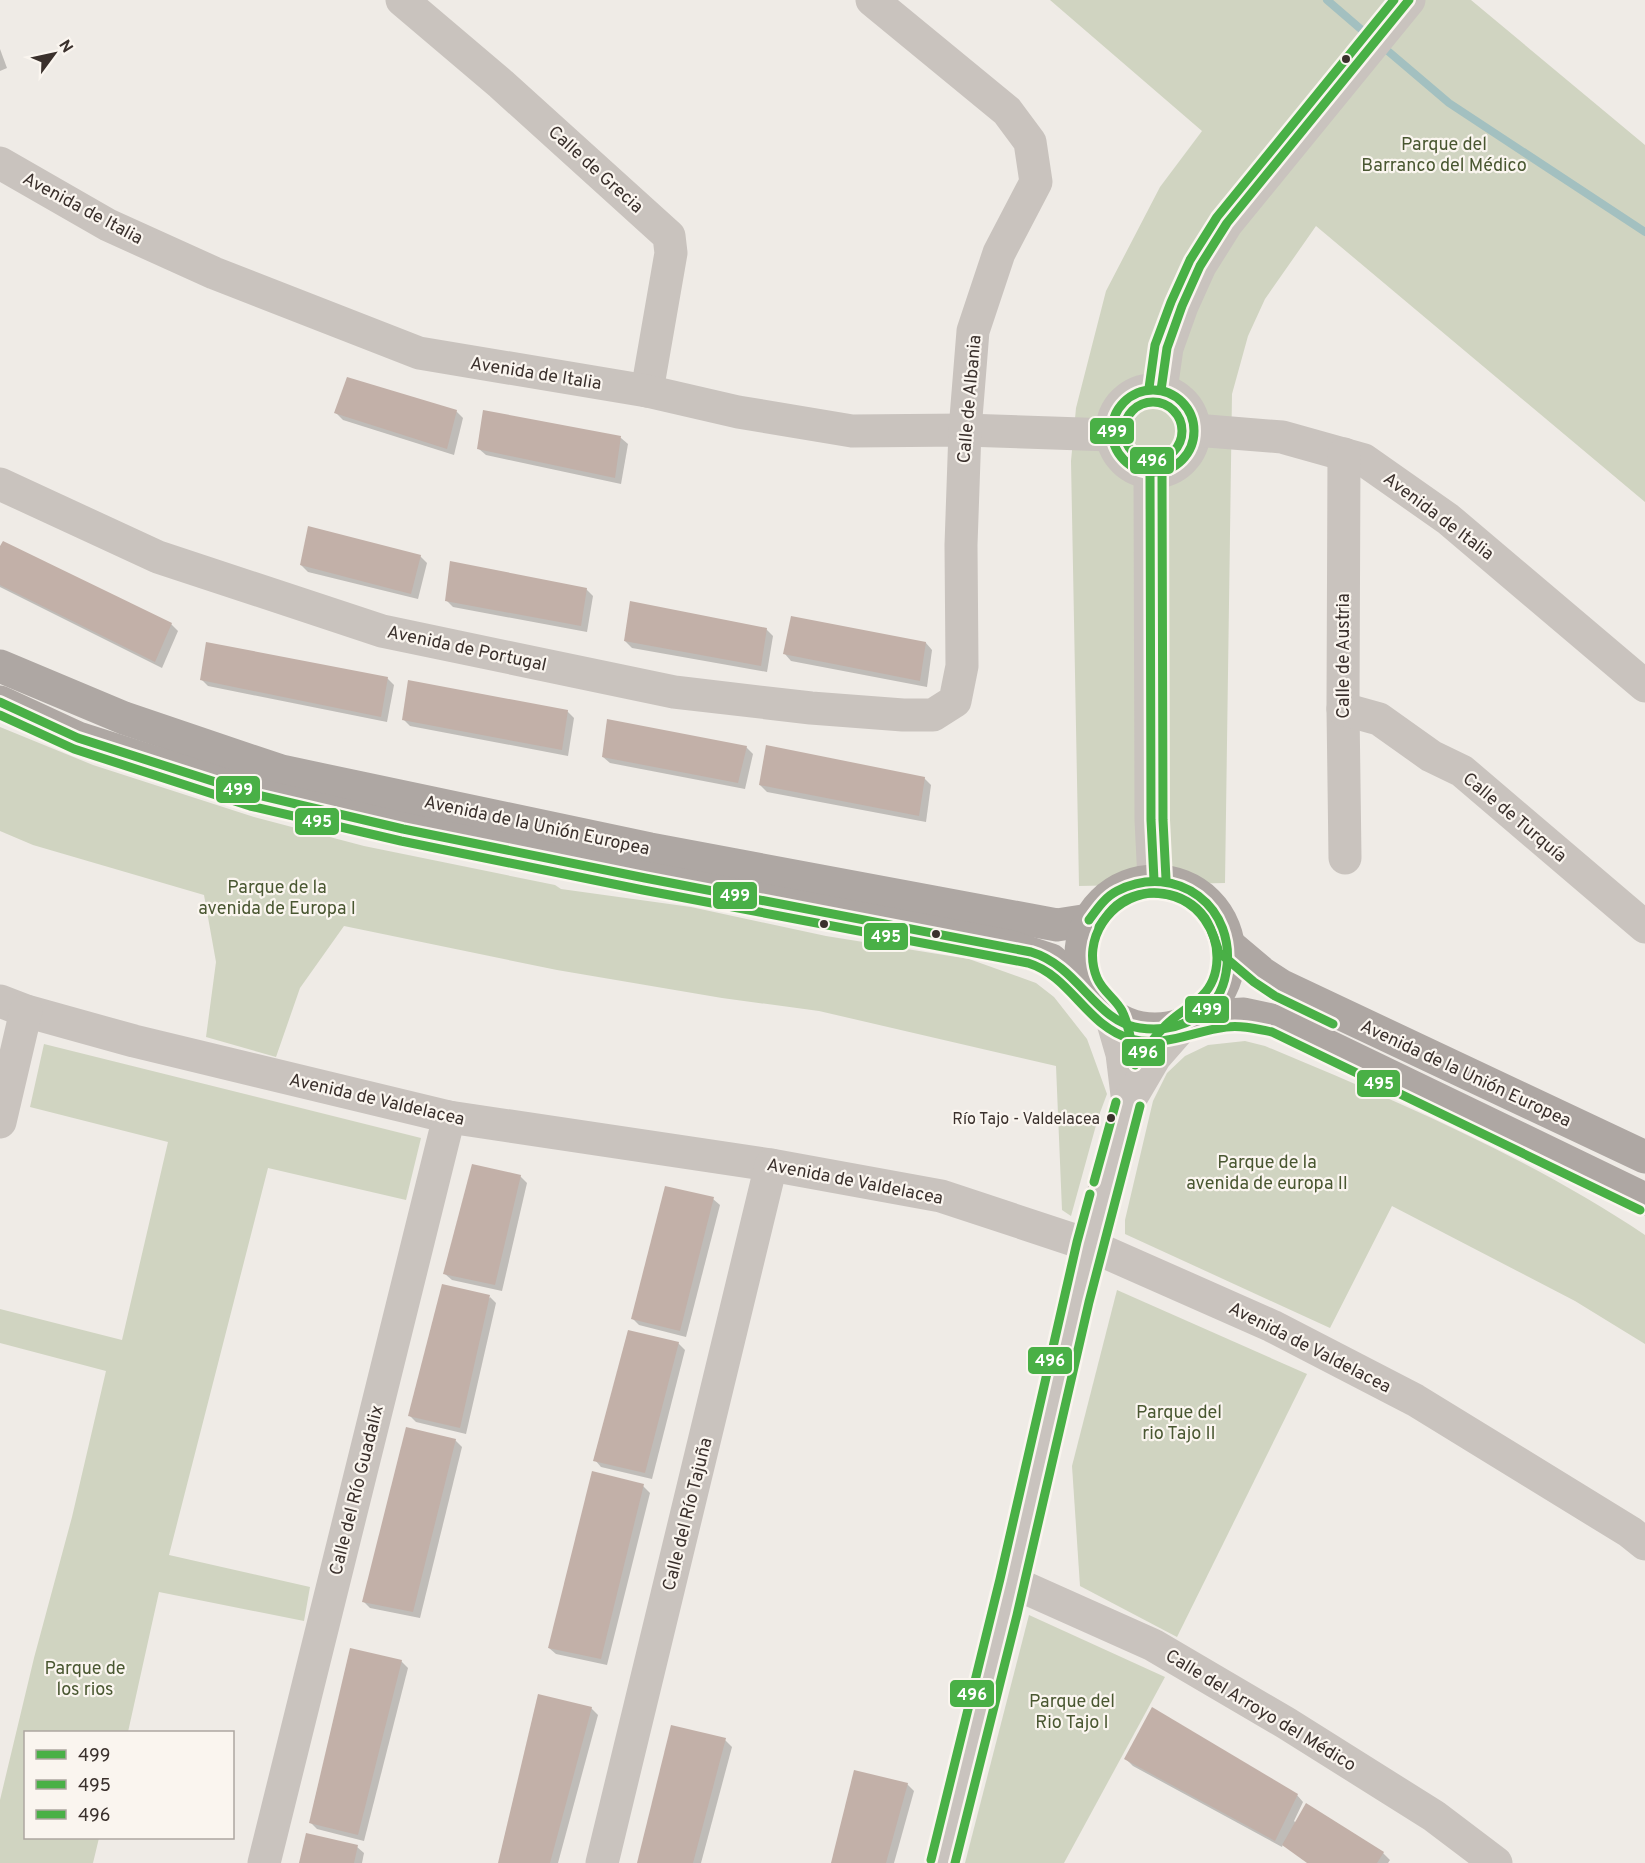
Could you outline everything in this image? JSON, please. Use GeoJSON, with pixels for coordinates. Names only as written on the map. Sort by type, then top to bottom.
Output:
{"type":"FeatureCollection","features":[{"type":"Feature","properties":{"kind":"main road","name":"Avenida de la Unión Europea"},"geometry":{"type":"LineString","coordinates":[[0,666],[124,718],[281,771],[650,849],[1057,925],[1089,920]]}},
{"type":"Feature","properties":{"kind":"main road","name":"Avenida de la Unión Europea"},"geometry":{"type":"LineString","coordinates":[[0,702],[78,738],[253,794],[403,829],[1008,946],[1051,960],[1101,1006]]}},
{"type":"Feature","properties":{"kind":"main road"},"geometry":{"type":"LineString","coordinates":[[1154,880],[1175,883],[1195,892],[1212,906],[1223,925],[1229,945],[1229,968],[1221,990],[1208,1009],[1186,1024],[1159,1030],[1133,1027],[1101,1006],[1083,978],[1080,958],[1082,938],[1089,920],[1101,904],[1116,891],[1134,883],[1154,880]]}},
{"type":"Feature","properties":{"kind":"main road","name":"Avenida de la Unión Europea"},"geometry":{"type":"LineString","coordinates":[[1229,945],[1262,973],[1282,986],[1645,1157]]}},
{"type":"Feature","properties":{"kind":"main road","name":"Avenida de la Unión Europea"},"geometry":{"type":"LineString","coordinates":[[1186,1024],[1225,1015],[1244,1014],[1276,1021],[1645,1199]]}},
{"type":"Feature","properties":{"kind":"street","name":"Calle de Grecia"},"geometry":{"type":"LineString","coordinates":[[402,0],[501,84],[669,236],[671,253],[647,391]]}},
{"type":"Feature","properties":{"kind":"street","name":"Calle de Albania"},"geometry":{"type":"LineString","coordinates":[[872,0],[1007,111],[1030,142],[1036,182],[999,253],[974,331],[965,430],[961,545],[962,666],[955,701]]}},
{"type":"Feature","properties":{"kind":"street"},"geometry":{"type":"LineString","coordinates":[[1161,390],[1167,348],[1182,306],[1200,266],[1227,223],[1409,0]]}},
{"type":"Feature","properties":{"kind":"street","name":"Avenida de Italia"},"geometry":{"type":"LineString","coordinates":[[0,163],[108,225],[214,273],[419,353],[647,391],[738,412],[852,431],[965,430],[1111,435]]}},
{"type":"Feature","properties":{"kind":"street"},"geometry":{"type":"LineString","coordinates":[[1144,390],[1161,390],[1177,397],[1190,411],[1195,430],[1192,447],[1185,459],[1166,471],[1150,472],[1135,468],[1122,458],[1114,447],[1111,435],[1113,418],[1125,400],[1144,390]]}},
{"type":"Feature","properties":{"kind":"street","name":"Avenida de Italia"},"geometry":{"type":"LineString","coordinates":[[1195,430],[1282,436],[1364,460],[1448,519],[1645,686]]}},
{"type":"Feature","properties":{"kind":"street","name":"Calle de Austria"},"geometry":{"type":"LineString","coordinates":[[1344,454],[1345,858]]}},
{"type":"Feature","properties":{"kind":"street"},"geometry":{"type":"LineString","coordinates":[[1150,472],[1151,820],[1154,880]]}},
{"type":"Feature","properties":{"kind":"street","name":"Avenida de Portugal"},"geometry":{"type":"LineString","coordinates":[[0,484],[158,557],[382,631],[674,692],[811,708],[903,715],[933,714],[955,701]]}},
{"type":"Feature","properties":{"kind":"street","name":"Calle de Turquía"},"geometry":{"type":"LineString","coordinates":[[1343,709],[1379,719],[1431,756],[1462,771],[1645,927]]}},
{"type":"Feature","properties":{"kind":"street"},"geometry":{"type":"LineString","coordinates":[[0,1122],[13,1006]]}},
{"type":"Feature","properties":{"kind":"street","name":"Avenida de Valdelacea"},"geometry":{"type":"LineString","coordinates":[[13,1006],[134,1041],[449,1117],[771,1165],[941,1196],[1089,1245],[1272,1326],[1415,1400],[1630,1532],[1645,1544]]}},
{"type":"Feature","properties":{"kind":"street"},"geometry":{"type":"LineString","coordinates":[[1101,1006],[1122,1054],[1128,1103]]}},
{"type":"Feature","properties":{"kind":"street"},"geometry":{"type":"LineString","coordinates":[[943,1863],[1012,1582],[1089,1245],[1128,1103],[1155,1057],[1186,1024]]}},
{"type":"Feature","properties":{"kind":"street","name":"Calle del Río Guadalix"},"geometry":{"type":"LineString","coordinates":[[264,1863],[449,1117]]}},
{"type":"Feature","properties":{"kind":"street","name":"Calle del Río Tajuña"},"geometry":{"type":"LineString","coordinates":[[602,1863],[771,1165]]}},
{"type":"Feature","properties":{"kind":"street","name":"Calle del Arroyo del Médico"},"geometry":{"type":"LineString","coordinates":[[1012,1582],[1154,1645],[1287,1723],[1434,1816],[1496,1863]]}},
{"type":"Feature","properties":{"kind":"green space","name":"Parque del Barranco del Médico"},"geometry":{"type":"Polygon","coordinates":[[[1050,0],[1471,0],[1645,145],[1645,502],[1316,226],[1265,299],[1248,336],[1232,394],[1225,883],[1079,886],[1071,461],[1076,408],[1106,291],[1160,187],[1202,131],[1050,0]]]}},
{"type":"Feature","properties":{"kind":"green space","name":"Parque de la avenida de Europa I"},"geometry":{"type":"Polygon","coordinates":[[[0,727],[93,765],[254,817],[364,846],[555,885],[561,889],[691,907],[826,936],[969,959],[1036,983],[1054,997],[1087,1039],[1107,1094],[1098,1118],[1071,1216],[1062,1210],[1056,1066],[819,1011],[722,998],[557,970],[344,926],[300,988],[276,1057],[206,1037],[216,962],[204,895],[33,845],[0,831],[0,727]]]}},
{"type":"Feature","properties":{"kind":"green space","name":"Parque de la avenida de europa II"},"geometry":{"type":"Polygon","coordinates":[[[1245,1041],[1265,1046],[1314,1066],[1508,1155],[1555,1180],[1645,1235],[1645,1344],[1575,1301],[1392,1206],[1330,1328],[1125,1234],[1125,1220],[1153,1101],[1167,1073],[1185,1056],[1208,1045],[1245,1041]]]}},
{"type":"Feature","properties":{"kind":"green space","name":"Parque de los rios"},"geometry":{"type":"Polygon","coordinates":[[[44,1044],[421,1138],[406,1200],[268,1168],[169,1555],[310,1587],[304,1621],[159,1592],[128,1731],[24,1731],[24,1839],[99,1839],[93,1863],[0,1863],[0,1800],[34,1658],[72,1517],[106,1371],[0,1343],[0,1309],[122,1340],[168,1142],[30,1107],[44,1044]]]}},
{"type":"Feature","properties":{"kind":"green space","name":"Parque del rio Tajo II"},"geometry":{"type":"Polygon","coordinates":[[[1117,1290],[1307,1374],[1177,1637],[1080,1586],[1072,1466],[1117,1290]]]}},
{"type":"Feature","properties":{"kind":"green space","name":"Parque del Rio Tajo I"},"geometry":{"type":"Polygon","coordinates":[[[1029,1615],[1165,1677],[1064,1863],[965,1863],[1029,1615]]]}},
{"type":"Feature","properties":{"kind":"building"},"geometry":{"type":"Polygon","coordinates":[[[347,377],[457,410],[447,449],[334,413],[347,377]]]}},
{"type":"Feature","properties":{"kind":"building"},"geometry":{"type":"Polygon","coordinates":[[[483,410],[621,436],[615,478],[477,449],[483,410]]]}},
{"type":"Feature","properties":{"kind":"building"},"geometry":{"type":"Polygon","coordinates":[[[308,526],[421,555],[411,594],[300,565],[308,526]]]}},
{"type":"Feature","properties":{"kind":"building"},"geometry":{"type":"Polygon","coordinates":[[[3,541],[172,623],[155,662],[0,585],[0,546],[3,541]]]}},
{"type":"Feature","properties":{"kind":"building"},"geometry":{"type":"Polygon","coordinates":[[[450,561],[587,588],[581,626],[445,601],[450,561]]]}},
{"type":"Feature","properties":{"kind":"building"},"geometry":{"type":"Polygon","coordinates":[[[630,601],[767,628],[761,666],[624,641],[630,601]]]}},
{"type":"Feature","properties":{"kind":"building"},"geometry":{"type":"Polygon","coordinates":[[[791,616],[926,642],[920,681],[783,654],[791,616]]]}},
{"type":"Feature","properties":{"kind":"building"},"geometry":{"type":"Polygon","coordinates":[[[206,642],[388,677],[381,717],[200,680],[206,642]]]}},
{"type":"Feature","properties":{"kind":"building"},"geometry":{"type":"Polygon","coordinates":[[[408,680],[568,710],[562,750],[402,720],[408,680]]]}},
{"type":"Feature","properties":{"kind":"building"},"geometry":{"type":"Polygon","coordinates":[[[607,719],[747,746],[738,783],[602,757],[607,719]]]}},
{"type":"Feature","properties":{"kind":"building"},"geometry":{"type":"Polygon","coordinates":[[[766,745],[925,777],[919,816],[759,785],[766,745]]]}},
{"type":"Feature","properties":{"kind":"building"},"geometry":{"type":"Polygon","coordinates":[[[472,1164],[521,1175],[495,1285],[443,1274],[472,1164]]]}},
{"type":"Feature","properties":{"kind":"building"},"geometry":{"type":"Polygon","coordinates":[[[665,1186],[714,1197],[680,1331],[631,1319],[665,1186]]]}},
{"type":"Feature","properties":{"kind":"building"},"geometry":{"type":"Polygon","coordinates":[[[442,1284],[490,1295],[460,1428],[408,1416],[442,1284]]]}},
{"type":"Feature","properties":{"kind":"building"},"geometry":{"type":"Polygon","coordinates":[[[628,1330],[679,1342],[645,1473],[593,1461],[628,1330]]]}},
{"type":"Feature","properties":{"kind":"building"},"geometry":{"type":"Polygon","coordinates":[[[406,1427],[456,1439],[413,1612],[362,1602],[406,1427]]]}},
{"type":"Feature","properties":{"kind":"building"},"geometry":{"type":"Polygon","coordinates":[[[592,1471],[644,1484],[601,1659],[548,1648],[592,1471]]]}},
{"type":"Feature","properties":{"kind":"building"},"geometry":{"type":"Polygon","coordinates":[[[350,1648],[402,1660],[358,1835],[309,1823],[350,1648]]]}},
{"type":"Feature","properties":{"kind":"building"},"geometry":{"type":"Polygon","coordinates":[[[538,1694],[592,1707],[550,1863],[498,1863],[538,1694]]]}},
{"type":"Feature","properties":{"kind":"building"},"geometry":{"type":"Polygon","coordinates":[[[1152,1707],[1298,1794],[1275,1841],[1124,1759],[1152,1707]]]}},
{"type":"Feature","properties":{"kind":"building"},"geometry":{"type":"Polygon","coordinates":[[[671,1725],[726,1738],[693,1863],[637,1863],[671,1725]]]}},
{"type":"Feature","properties":{"kind":"building"},"geometry":{"type":"Polygon","coordinates":[[[854,1770],[908,1783],[886,1863],[831,1863],[854,1770]]]}},
{"type":"Feature","properties":{"kind":"building"},"geometry":{"type":"Polygon","coordinates":[[[1306,1803],[1384,1852],[1377,1863],[1307,1863],[1282,1845],[1306,1803]]]}},
{"type":"Feature","properties":{"kind":"building"},"geometry":{"type":"Polygon","coordinates":[[[306,1833],[358,1845],[354,1863],[299,1863],[306,1833]]]}},
{"type":"Feature","properties":{"kind":"waterway"},"geometry":{"type":"LineString","coordinates":[[1327,0],[1370,37]]}},
{"type":"Feature","properties":{"kind":"waterway"},"geometry":{"type":"LineString","coordinates":[[1382,46],[1449,103],[1645,232]]}},
{"type":"Feature","properties":{"kind":"transit line","name":"496"},"geometry":{"type":"LineString","coordinates":[[1149,388],[1155,345],[1171,302],[1190,260],[1217,217],[1394,0]]}},
{"type":"Feature","properties":{"kind":"transit line","name":"499"},"geometry":{"type":"LineString","coordinates":[[1161,390],[1167,348],[1182,306],[1200,266],[1227,223],[1409,0]]}},
{"type":"Feature","properties":{"kind":"transit line","name":"499"},"geometry":{"type":"LineString","coordinates":[[1153,390],[1169,393],[1182,402],[1191,415],[1194,431],[1191,447],[1182,460],[1169,469],[1153,472],[1137,469],[1124,460],[1115,447],[1112,431],[1115,415],[1124,402],[1137,393],[1153,390]]}},
{"type":"Feature","properties":{"kind":"transit line","name":"496"},"geometry":{"type":"LineString","coordinates":[[1147,402],[1159,402],[1174,410],[1182,425],[1182,431],[1182,437],[1174,452],[1159,460],[1147,460],[1132,452],[1124,437],[1124,425],[1132,410],[1147,402]]}},
{"type":"Feature","properties":{"kind":"transit line","name":"499"},"geometry":{"type":"LineString","coordinates":[[1150,472],[1151,820],[1154,880]]}},
{"type":"Feature","properties":{"kind":"transit line","name":"496"},"geometry":{"type":"LineString","coordinates":[[1162,472],[1163,820],[1166,879]]}},
{"type":"Feature","properties":{"kind":"transit line","name":"499"},"geometry":{"type":"LineString","coordinates":[[0,702],[78,738],[253,794],[403,829],[1031,952],[1048,959],[1062,969],[1111,1016],[1124,1024],[1140,1028],[1162,1028],[1184,1023],[1203,1013],[1220,992],[1225,980],[1227,949],[1222,928],[1213,910],[1199,896],[1181,886],[1161,882],[1139,883],[1117,891],[1089,920]]}},
{"type":"Feature","properties":{"kind":"transit line","name":"495"},"geometry":{"type":"LineString","coordinates":[[0,715],[74,749],[250,806],[401,841],[643,890],[1028,963],[1056,979],[1102,1024],[1131,1039],[1167,1040],[1232,1027],[1272,1032],[1640,1210]]}},
{"type":"Feature","properties":{"kind":"transit line","name":"496"},"geometry":{"type":"LineString","coordinates":[[1150,893],[1181,899],[1200,913],[1214,938],[1217,959],[1209,988],[1162,1030],[1135,1065],[1125,1017],[1097,978],[1093,963],[1093,949],[1096,935],[1111,912],[1136,896],[1150,893]]}},
{"type":"Feature","properties":{"kind":"transit line","name":"495"},"geometry":{"type":"LineString","coordinates":[[1099,927],[1114,907],[1127,899],[1151,893],[1176,896],[1187,901],[1205,918],[1218,949]]}},
{"type":"Feature","properties":{"kind":"transit line","name":"495"},"geometry":{"type":"LineString","coordinates":[[1221,954],[1254,982],[1275,996],[1333,1024]]}},
{"type":"Feature","properties":{"kind":"transit line","name":"496"},"geometry":{"type":"LineString","coordinates":[[1094,1182],[1116,1102]]}},
{"type":"Feature","properties":{"kind":"transit line","name":"496"},"geometry":{"type":"LineString","coordinates":[[955,1863],[1017,1615],[1089,1302],[1140,1106]]}},
{"type":"Feature","properties":{"kind":"transit line","name":"496"},"geometry":{"type":"LineString","coordinates":[[931,1860],[1000,1579],[1090,1194]]}},
{"type":"Feature","properties":{"kind":"place","name":"Río Tajo - Valdelacea"},"geometry":{"type":"Point","coordinates":[1111,1118]}}]}
